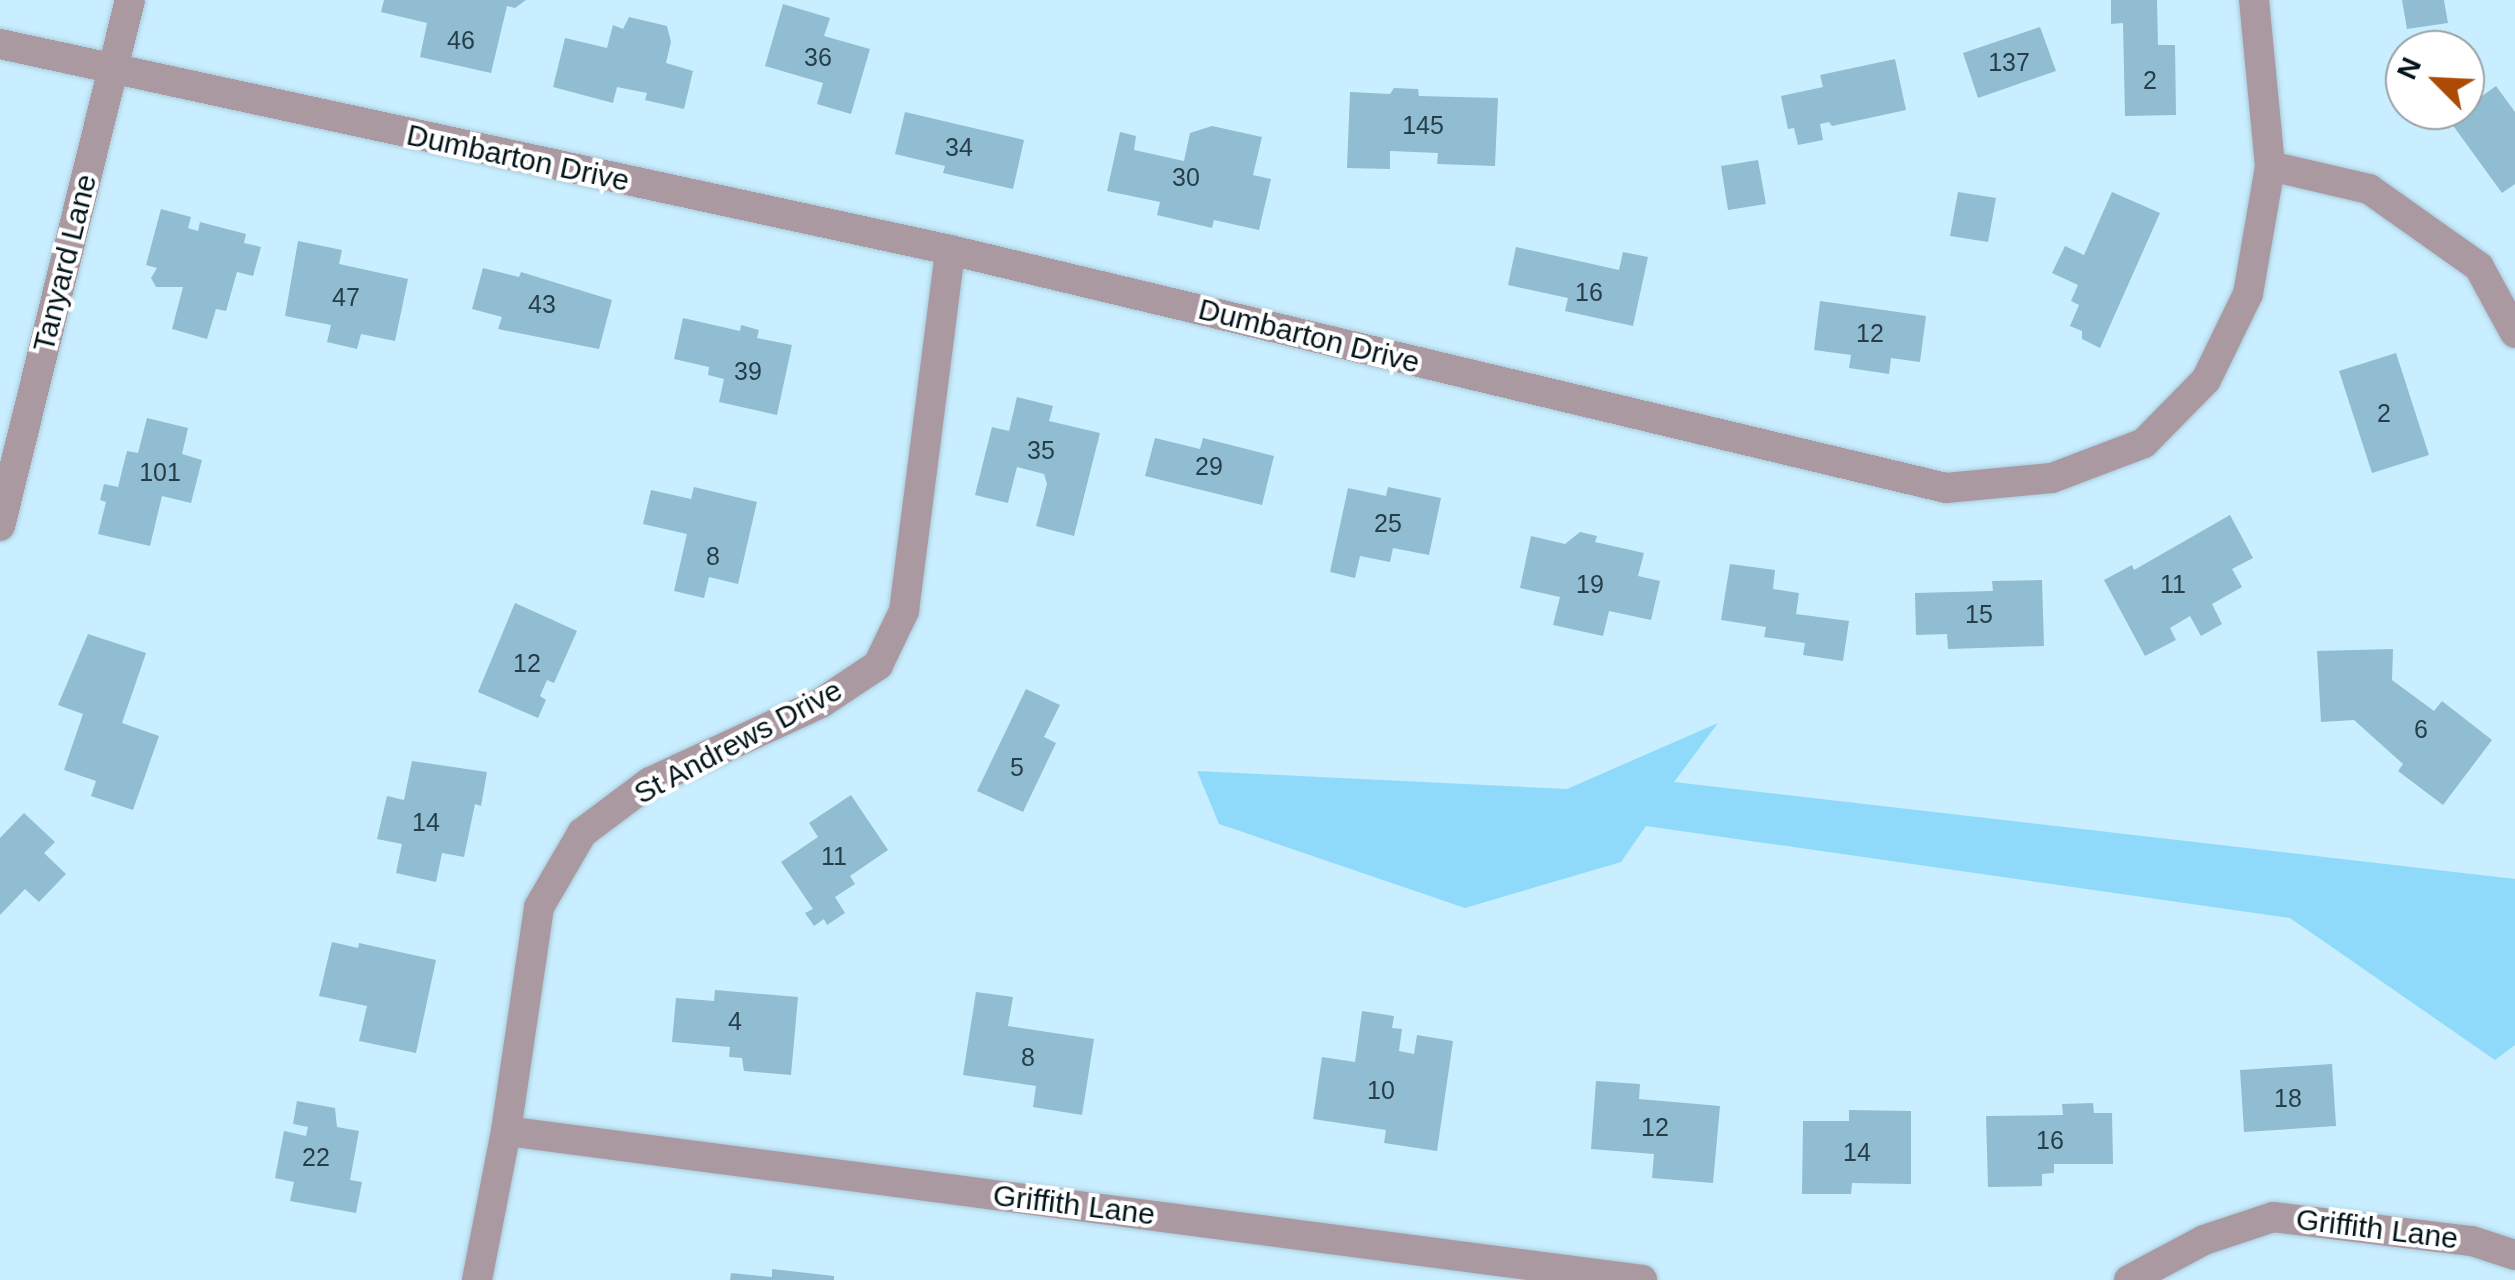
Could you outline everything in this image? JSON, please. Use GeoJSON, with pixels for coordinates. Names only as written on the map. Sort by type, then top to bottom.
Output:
{"type":"FeatureCollection","features":[{"type":"Feature","properties":{"kind":"street","name":"Tanyard Lane"},"geometry":{"type":"LineString","coordinates":[[0,526],[130,0]]}},
{"type":"Feature","properties":{"kind":"street","name":"Dumbarton Drive"},"geometry":{"type":"LineString","coordinates":[[0,44],[950,250],[1946,488],[2052,478],[2144,442],[2206,380],[2248,294],[2270,166],[2254,0]]}},
{"type":"Feature","properties":{"kind":"street"},"geometry":{"type":"LineString","coordinates":[[2270,166],[2369,189],[2480,267],[2515,334]]}},
{"type":"Feature","properties":{"kind":"street","name":"St Andrews Drive"},"geometry":{"type":"LineString","coordinates":[[478,1280],[506,1131],[539,907],[582,833],[650,782],[820,704],[878,664],[904,612],[950,250]]}},
{"type":"Feature","properties":{"kind":"street","name":"Griffith Lane"},"geometry":{"type":"LineString","coordinates":[[506,1131],[1642,1280]]}},
{"type":"Feature","properties":{"kind":"street","name":"Griffith Lane"},"geometry":{"type":"LineString","coordinates":[[2130,1280],[2204,1240],[2273,1217],[2472,1240],[2515,1256]]}},
{"type":"Feature","properties":{"kind":"shaded area"},"geometry":{"type":"Polygon","coordinates":[[[1718,723],[1674,782],[2515,879],[2515,1045],[2495,1060],[2290,918],[1646,826],[1621,862],[1465,908],[1219,824],[1197,771],[1567,789],[1718,723]]]}},
{"type":"Feature","properties":{"kind":"building"},"geometry":{"type":"Polygon","coordinates":[[[384,0],[526,0],[515,8],[507,6],[491,73],[420,57],[427,23],[381,12],[384,0]]]}},
{"type":"Feature","properties":{"kind":"building"},"geometry":{"type":"Polygon","coordinates":[[[2111,0],[2157,0],[2158,45],[2175,45],[2176,115],[2125,116],[2123,23],[2111,24],[2111,0]]]}},
{"type":"Feature","properties":{"kind":"building"},"geometry":{"type":"Polygon","coordinates":[[[2402,0],[2444,0],[2448,23],[2407,29],[2402,0]]]}},
{"type":"Feature","properties":{"kind":"building"},"geometry":{"type":"Polygon","coordinates":[[[783,4],[830,18],[824,36],[870,49],[851,114],[817,104],[823,83],[765,66],[783,4]]]}},
{"type":"Feature","properties":{"kind":"building"},"geometry":{"type":"Polygon","coordinates":[[[629,17],[667,26],[671,42],[666,63],[693,71],[684,109],[645,100],[647,93],[617,87],[613,103],[553,87],[565,38],[607,48],[613,25],[623,29],[629,17]]]}},
{"type":"Feature","properties":{"kind":"building"},"geometry":{"type":"Polygon","coordinates":[[[2040,27],[2056,71],[1978,98],[1963,53],[2040,27]]]}},
{"type":"Feature","properties":{"kind":"building"},"geometry":{"type":"Polygon","coordinates":[[[1895,59],[1906,110],[1832,126],[1829,122],[1820,124],[1823,140],[1798,145],[1794,128],[1788,129],[1781,96],[1823,87],[1820,75],[1895,59]]]}},
{"type":"Feature","properties":{"kind":"building"},"geometry":{"type":"Polygon","coordinates":[[[2496,86],[2515,112],[2515,184],[2502,193],[2456,130],[2485,130],[2485,94],[2496,86]]]}},
{"type":"Feature","properties":{"kind":"building"},"geometry":{"type":"Polygon","coordinates":[[[1394,88],[1418,89],[1419,96],[1498,98],[1495,166],[1437,164],[1438,153],[1390,151],[1390,169],[1347,168],[1350,92],[1390,94],[1394,88]]]}},
{"type":"Feature","properties":{"kind":"building"},"geometry":{"type":"Polygon","coordinates":[[[905,112],[1024,140],[1013,189],[943,173],[945,166],[895,154],[905,112]]]}},
{"type":"Feature","properties":{"kind":"building"},"geometry":{"type":"Polygon","coordinates":[[[1212,126],[1262,137],[1253,175],[1271,179],[1259,230],[1214,220],[1212,228],[1157,215],[1160,202],[1107,191],[1120,132],[1136,136],[1134,150],[1184,161],[1190,133],[1212,126]]]}},
{"type":"Feature","properties":{"kind":"building"},"geometry":{"type":"Polygon","coordinates":[[[1758,160],[1766,204],[1728,210],[1721,166],[1758,160]]]}},
{"type":"Feature","properties":{"kind":"building"},"geometry":{"type":"Polygon","coordinates":[[[1958,192],[1996,198],[1988,242],[1950,236],[1958,192]]]}},
{"type":"Feature","properties":{"kind":"building"},"geometry":{"type":"Polygon","coordinates":[[[2112,192],[2160,213],[2100,348],[2082,339],[2082,331],[2070,326],[2079,305],[2071,301],[2078,285],[2052,273],[2065,246],[2084,255],[2112,192]]]}},
{"type":"Feature","properties":{"kind":"building"},"geometry":{"type":"Polygon","coordinates":[[[161,209],[191,217],[188,228],[198,231],[200,222],[246,234],[244,243],[261,247],[253,276],[237,272],[226,311],[216,309],[207,339],[172,329],[183,287],[156,287],[151,278],[157,268],[146,265],[161,209]]]}},
{"type":"Feature","properties":{"kind":"building"},"geometry":{"type":"Polygon","coordinates":[[[298,241],[342,250],[339,264],[408,279],[395,341],[361,334],[357,349],[327,342],[331,325],[285,316],[298,241]]]}},
{"type":"Feature","properties":{"kind":"building"},"geometry":{"type":"Polygon","coordinates":[[[1516,247],[1619,270],[1623,252],[1648,257],[1633,326],[1565,311],[1568,298],[1508,285],[1516,247]]]}},
{"type":"Feature","properties":{"kind":"building"},"geometry":{"type":"Polygon","coordinates":[[[483,268],[519,277],[521,272],[612,300],[599,349],[498,329],[502,317],[472,309],[483,268]]]}},
{"type":"Feature","properties":{"kind":"building"},"geometry":{"type":"Polygon","coordinates":[[[1820,301],[1926,316],[1920,362],[1891,358],[1889,374],[1849,368],[1851,355],[1814,350],[1820,301]]]}},
{"type":"Feature","properties":{"kind":"building"},"geometry":{"type":"Polygon","coordinates":[[[683,318],[740,331],[741,325],[759,330],[757,338],[792,345],[777,415],[719,402],[724,379],[708,375],[709,367],[674,359],[683,318]]]}},
{"type":"Feature","properties":{"kind":"building"},"geometry":{"type":"Polygon","coordinates":[[[2396,353],[2429,455],[2372,473],[2339,371],[2396,353]]]}},
{"type":"Feature","properties":{"kind":"building"},"geometry":{"type":"Polygon","coordinates":[[[1017,397],[1053,406],[1049,421],[1100,433],[1074,536],[1036,526],[1047,484],[1044,474],[1017,467],[1008,503],[975,495],[992,427],[1009,431],[1017,397]]]}},
{"type":"Feature","properties":{"kind":"building"},"geometry":{"type":"Polygon","coordinates":[[[147,418],[188,428],[182,454],[202,460],[191,503],[162,496],[150,546],[98,534],[106,502],[100,500],[104,484],[118,487],[127,451],[138,453],[147,418]]]}},
{"type":"Feature","properties":{"kind":"building"},"geometry":{"type":"Polygon","coordinates":[[[1155,438],[1200,449],[1203,438],[1274,456],[1262,505],[1145,476],[1155,438]]]}},
{"type":"Feature","properties":{"kind":"building"},"geometry":{"type":"Polygon","coordinates":[[[694,487],[757,502],[738,584],[709,577],[704,598],[674,591],[687,534],[643,524],[651,490],[691,499],[694,487]]]}},
{"type":"Feature","properties":{"kind":"building"},"geometry":{"type":"Polygon","coordinates":[[[1388,487],[1441,498],[1429,555],[1393,548],[1390,562],[1360,556],[1355,578],[1330,572],[1348,488],[1386,496],[1388,487]]]}},
{"type":"Feature","properties":{"kind":"building"},"geometry":{"type":"Polygon","coordinates":[[[2230,515],[2253,558],[2232,569],[2242,587],[2212,604],[2222,624],[2201,636],[2190,616],[2170,628],[2176,640],[2145,656],[2104,580],[2132,565],[2134,570],[2230,515]]]}},
{"type":"Feature","properties":{"kind":"building"},"geometry":{"type":"Polygon","coordinates":[[[1580,532],[1597,536],[1595,542],[1644,553],[1638,576],[1660,581],[1651,620],[1609,611],[1603,636],[1553,625],[1560,597],[1520,588],[1531,536],[1565,544],[1580,532]]]}},
{"type":"Feature","properties":{"kind":"building"},"geometry":{"type":"Polygon","coordinates":[[[1730,564],[1775,570],[1773,589],[1799,593],[1796,614],[1849,621],[1843,661],[1803,655],[1805,643],[1764,637],[1766,627],[1721,620],[1730,564]]]}},
{"type":"Feature","properties":{"kind":"building"},"geometry":{"type":"Polygon","coordinates":[[[2042,580],[2044,646],[1948,649],[1947,634],[1916,635],[1915,593],[1993,591],[1992,581],[2042,580]]]}},
{"type":"Feature","properties":{"kind":"building"},"geometry":{"type":"Polygon","coordinates":[[[515,603],[577,631],[554,683],[547,680],[540,696],[546,700],[538,718],[478,692],[515,603]]]}},
{"type":"Feature","properties":{"kind":"building"},"geometry":{"type":"Polygon","coordinates":[[[88,634],[146,653],[122,723],[159,736],[133,810],[91,796],[96,781],[64,770],[83,714],[58,705],[88,634]]]}},
{"type":"Feature","properties":{"kind":"building"},"geometry":{"type":"Polygon","coordinates":[[[2393,649],[2392,680],[2434,711],[2442,701],[2492,740],[2443,805],[2398,771],[2403,764],[2354,720],[2321,722],[2317,651],[2393,649]]]}},
{"type":"Feature","properties":{"kind":"building"},"geometry":{"type":"Polygon","coordinates":[[[1026,689],[1060,705],[1044,737],[1056,743],[1023,812],[977,791],[1026,689]]]}},
{"type":"Feature","properties":{"kind":"building"},"geometry":{"type":"Polygon","coordinates":[[[412,761],[487,772],[481,806],[475,804],[464,857],[442,853],[436,882],[396,873],[402,844],[377,839],[387,796],[404,800],[412,761]]]}},
{"type":"Feature","properties":{"kind":"building"},"geometry":{"type":"Polygon","coordinates":[[[851,795],[888,850],[850,876],[855,884],[835,897],[845,913],[827,925],[824,919],[814,926],[805,913],[813,909],[781,862],[818,837],[809,823],[851,795]]]}},
{"type":"Feature","properties":{"kind":"building"},"geometry":{"type":"Polygon","coordinates":[[[24,813],[55,842],[44,853],[66,874],[39,902],[25,889],[0,915],[0,838],[24,813]]]}},
{"type":"Feature","properties":{"kind":"building"},"geometry":{"type":"Polygon","coordinates":[[[332,942],[358,948],[359,943],[436,960],[416,1053],[359,1041],[367,1006],[319,996],[332,942]]]}},
{"type":"Feature","properties":{"kind":"building"},"geometry":{"type":"Polygon","coordinates":[[[715,990],[798,997],[791,1075],[744,1071],[742,1058],[729,1057],[730,1047],[672,1042],[676,998],[714,1001],[715,990]]]}},
{"type":"Feature","properties":{"kind":"building"},"geometry":{"type":"Polygon","coordinates":[[[976,992],[1013,997],[1008,1026],[1094,1039],[1082,1115],[1033,1107],[1036,1086],[963,1075],[976,992]]]}},
{"type":"Feature","properties":{"kind":"building"},"geometry":{"type":"Polygon","coordinates":[[[1362,1011],[1394,1016],[1392,1028],[1402,1029],[1399,1051],[1414,1054],[1417,1035],[1453,1041],[1437,1151],[1384,1143],[1386,1130],[1313,1119],[1322,1057],[1355,1062],[1362,1011]]]}},
{"type":"Feature","properties":{"kind":"building"},"geometry":{"type":"Polygon","coordinates":[[[2332,1064],[2336,1126],[2244,1132],[2240,1070],[2332,1064]]]}},
{"type":"Feature","properties":{"kind":"building"},"geometry":{"type":"Polygon","coordinates":[[[1596,1081],[1640,1084],[1639,1099],[1720,1106],[1713,1183],[1652,1178],[1654,1154],[1591,1149],[1596,1081]]]}},
{"type":"Feature","properties":{"kind":"building"},"geometry":{"type":"Polygon","coordinates":[[[297,1101],[335,1108],[337,1127],[359,1131],[350,1180],[362,1182],[356,1213],[290,1201],[294,1182],[275,1178],[284,1131],[306,1136],[308,1127],[293,1124],[297,1101]]]}},
{"type":"Feature","properties":{"kind":"building"},"geometry":{"type":"Polygon","coordinates":[[[2093,1103],[2094,1113],[2112,1113],[2113,1164],[2054,1164],[2054,1173],[2042,1174],[2042,1186],[1988,1187],[1986,1116],[2063,1115],[2062,1104],[2093,1103]]]}},
{"type":"Feature","properties":{"kind":"building"},"geometry":{"type":"Polygon","coordinates":[[[1849,1110],[1911,1111],[1911,1184],[1852,1183],[1851,1194],[1802,1194],[1803,1121],[1849,1121],[1849,1110]]]}},
{"type":"Feature","properties":{"kind":"building"},"geometry":{"type":"Polygon","coordinates":[[[772,1269],[834,1276],[834,1280],[730,1280],[731,1273],[772,1277],[772,1269]]]}}]}
